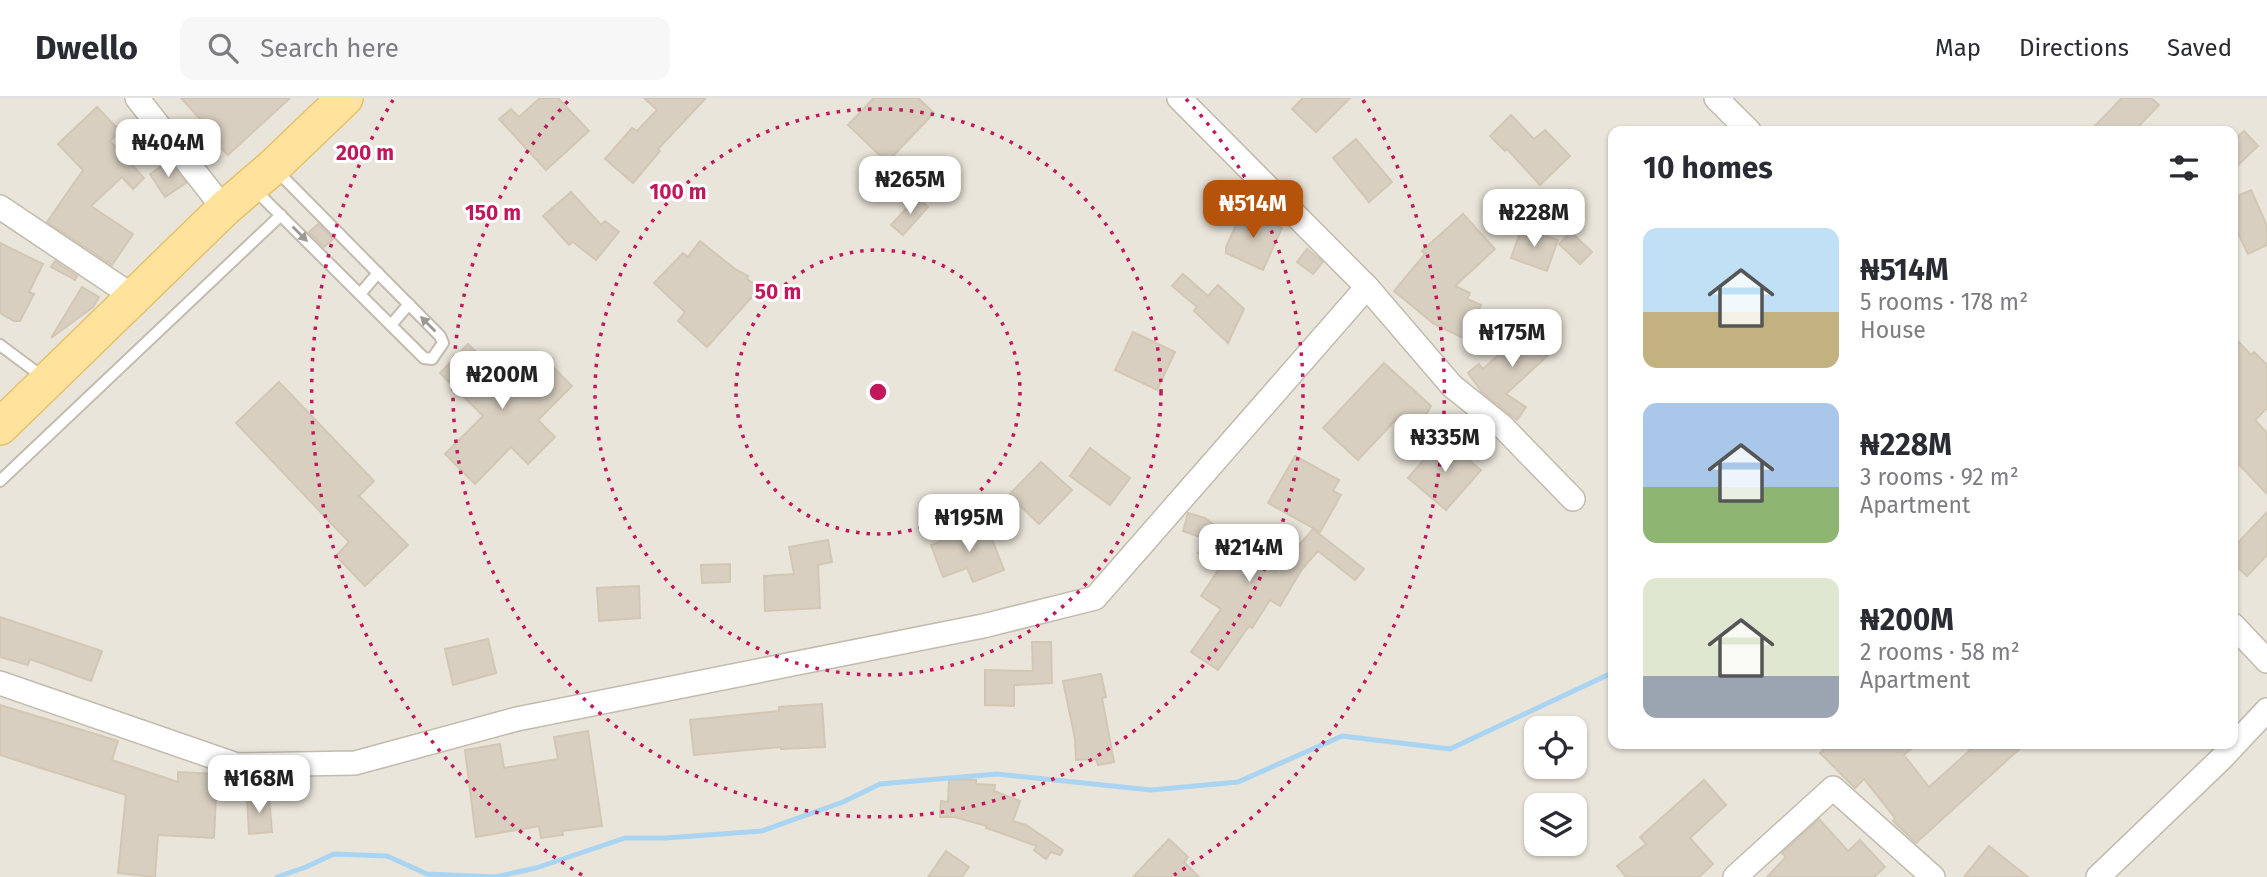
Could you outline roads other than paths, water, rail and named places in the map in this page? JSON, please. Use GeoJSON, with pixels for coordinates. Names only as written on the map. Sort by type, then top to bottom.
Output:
{"type":"FeatureCollection","features":[{"type":"Feature","properties":{"kind":"main road"},"geometry":{"type":"LineString","coordinates":[[0,427],[224,209],[262,177],[345,98]]}},
{"type":"Feature","properties":{"kind":"street"},"geometry":{"type":"LineString","coordinates":[[137,98],[224,209]]}},
{"type":"Feature","properties":{"kind":"street"},"geometry":{"type":"LineString","coordinates":[[1179,98],[1367,287],[1452,386],[1502,426],[1573,499]]}},
{"type":"Feature","properties":{"kind":"street"},"geometry":{"type":"LineString","coordinates":[[1716,98],[1744,126]]}},
{"type":"Feature","properties":{"kind":"street"},"geometry":{"type":"LineString","coordinates":[[0,207],[134,297]]}},
{"type":"Feature","properties":{"kind":"street"},"geometry":{"type":"LineString","coordinates":[[0,683],[237,765],[355,763],[517,719],[943,634],[1095,598],[1367,287]]}},
{"type":"Feature","properties":{"kind":"street"},"geometry":{"type":"LineString","coordinates":[[2238,630],[2267,661]]}},
{"type":"Feature","properties":{"kind":"street"},"geometry":{"type":"LineString","coordinates":[[2238,741],[2267,710]]}},
{"type":"Feature","properties":{"kind":"street"},"geometry":{"type":"LineString","coordinates":[[2098,877],[2230,749]]}},
{"type":"Feature","properties":{"kind":"street"},"geometry":{"type":"LineString","coordinates":[[1735,877],[1833,788],[1933,877]]}},
{"type":"Feature","properties":{"kind":"lane"},"geometry":{"type":"LineString","coordinates":[[262,177],[378,273],[440,336],[443,343],[432,359],[424,358],[281,215],[262,177]]}},
{"type":"Feature","properties":{"kind":"lane"},"geometry":{"type":"LineString","coordinates":[[0,481],[281,215]]}},
{"type":"Feature","properties":{"kind":"lane"},"geometry":{"type":"LineString","coordinates":[[360,294],[378,273]]}},
{"type":"Feature","properties":{"kind":"lane"},"geometry":{"type":"LineString","coordinates":[[391,325],[410,304]]}},
{"type":"Feature","properties":{"kind":"lane"},"geometry":{"type":"LineString","coordinates":[[0,345],[49,382]]}},
{"type":"Feature","properties":{"kind":"waterway"},"geometry":{"type":"LineString","coordinates":[[277,877],[334,854],[387,856],[427,874],[495,877],[536,868],[625,838],[762,831],[843,802],[880,784],[997,774],[1151,790],[1238,782],[1342,736],[1450,749],[1608,675]]}}]}
